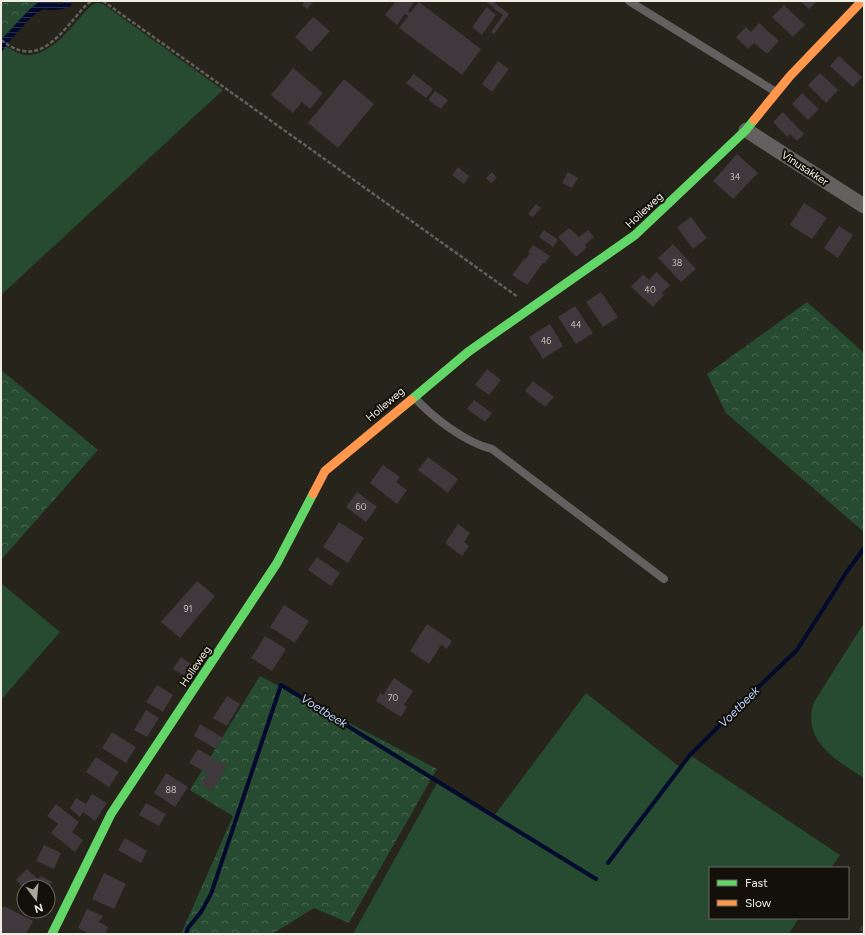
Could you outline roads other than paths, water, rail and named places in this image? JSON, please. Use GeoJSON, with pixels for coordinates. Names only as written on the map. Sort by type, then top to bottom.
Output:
{"type":"FeatureCollection","features":[{"type":"Feature","properties":{"kind":"street","name":"Holleweg"},"geometry":{"type":"LineString","coordinates":[[52,934],[111,814],[277,563],[325,471],[468,352],[635,235],[746,130],[790,76],[862,1]]}},
{"type":"Feature","properties":{"kind":"street","name":"Vinusakker"},"geometry":{"type":"LineString","coordinates":[[746,130],[864,206]]}},
{"type":"Feature","properties":{"kind":"lane"},"geometry":{"type":"LineString","coordinates":[[630,1],[777,92]]}},
{"type":"Feature","properties":{"kind":"lane"},"geometry":{"type":"LineString","coordinates":[[414,396],[424,408],[467,440],[492,449],[664,579]]}},
{"type":"Feature","properties":{"kind":"water"},"geometry":{"type":"Polygon","coordinates":[[[40,1],[54,1],[61,4],[63,1],[72,1],[71,6],[66,8],[60,10],[44,10],[33,16],[20,29],[1,53],[1,40],[30,9],[40,1]]]}},
{"type":"Feature","properties":{"kind":"waterway","name":"Voetbeek"},"geometry":{"type":"LineString","coordinates":[[608,863],[690,755],[797,650],[846,573],[864,548]]}},
{"type":"Feature","properties":{"kind":"waterway","name":"Voetbeek"},"geometry":{"type":"LineString","coordinates":[[186,934],[188,928],[201,912],[211,894],[281,685],[596,879]]}}]}
